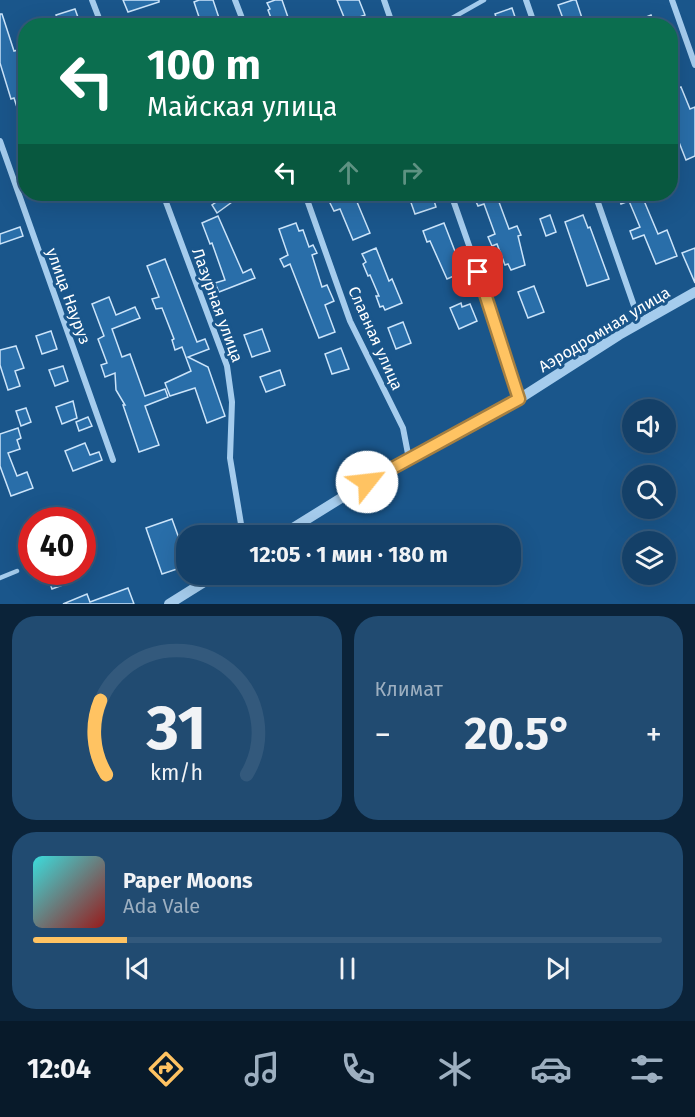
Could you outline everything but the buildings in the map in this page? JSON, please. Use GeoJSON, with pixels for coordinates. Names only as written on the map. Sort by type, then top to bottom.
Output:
{"type":"FeatureCollection","features":[{"type":"Feature","properties":{"kind":"street"},"geometry":{"type":"LineString","coordinates":[[92,0],[99,18]]}},
{"type":"Feature","properties":{"kind":"street"},"geometry":{"type":"LineString","coordinates":[[235,0],[242,18]]}},
{"type":"Feature","properties":{"kind":"street"},"geometry":{"type":"LineString","coordinates":[[384,0],[390,18]]}},
{"type":"Feature","properties":{"kind":"street"},"geometry":{"type":"LineString","coordinates":[[526,0],[532,18]]}},
{"type":"Feature","properties":{"kind":"street"},"geometry":{"type":"LineString","coordinates":[[672,0],[695,65]]}},
{"type":"Feature","properties":{"kind":"street","name":"улица Науруз"},"geometry":{"type":"LineString","coordinates":[[0,141],[18,192]]}},
{"type":"Feature","properties":{"kind":"street","name":"улица Науруз"},"geometry":{"type":"LineString","coordinates":[[21,201],[113,460]]}},
{"type":"Feature","properties":{"kind":"street","name":"Лазурная улица"},"geometry":{"type":"LineString","coordinates":[[166,201],[227,366],[232,402],[230,458],[241,525]]}},
{"type":"Feature","properties":{"kind":"street","name":"Славная улица"},"geometry":{"type":"LineString","coordinates":[[307,201],[350,321],[403,428],[409,459]]}},
{"type":"Feature","properties":{"kind":"street"},"geometry":{"type":"LineString","coordinates":[[453,201],[492,311],[519,399]]}},
{"type":"Feature","properties":{"kind":"street"},"geometry":{"type":"LineString","coordinates":[[597,201],[640,323]]}},
{"type":"Feature","properties":{"kind":"street","name":"Аэродромная улица"},"geometry":{"type":"LineString","coordinates":[[298,525],[367,482],[519,399],[640,323],[695,292]]}},
{"type":"Feature","properties":{"kind":"street"},"geometry":{"type":"LineString","coordinates":[[169,604],[199,585]]}},
{"type":"Feature","properties":{"kind":"lane"},"geometry":{"type":"LineString","coordinates":[[452,18],[484,0]]}},
{"type":"Feature","properties":{"kind":"lane"},"geometry":{"type":"LineString","coordinates":[[0,578],[17,571]]}},
{"type":"Feature","properties":{"kind":"route"},"geometry":{"type":"LineString","coordinates":[[367,482],[519,399],[478,272]]}}]}
